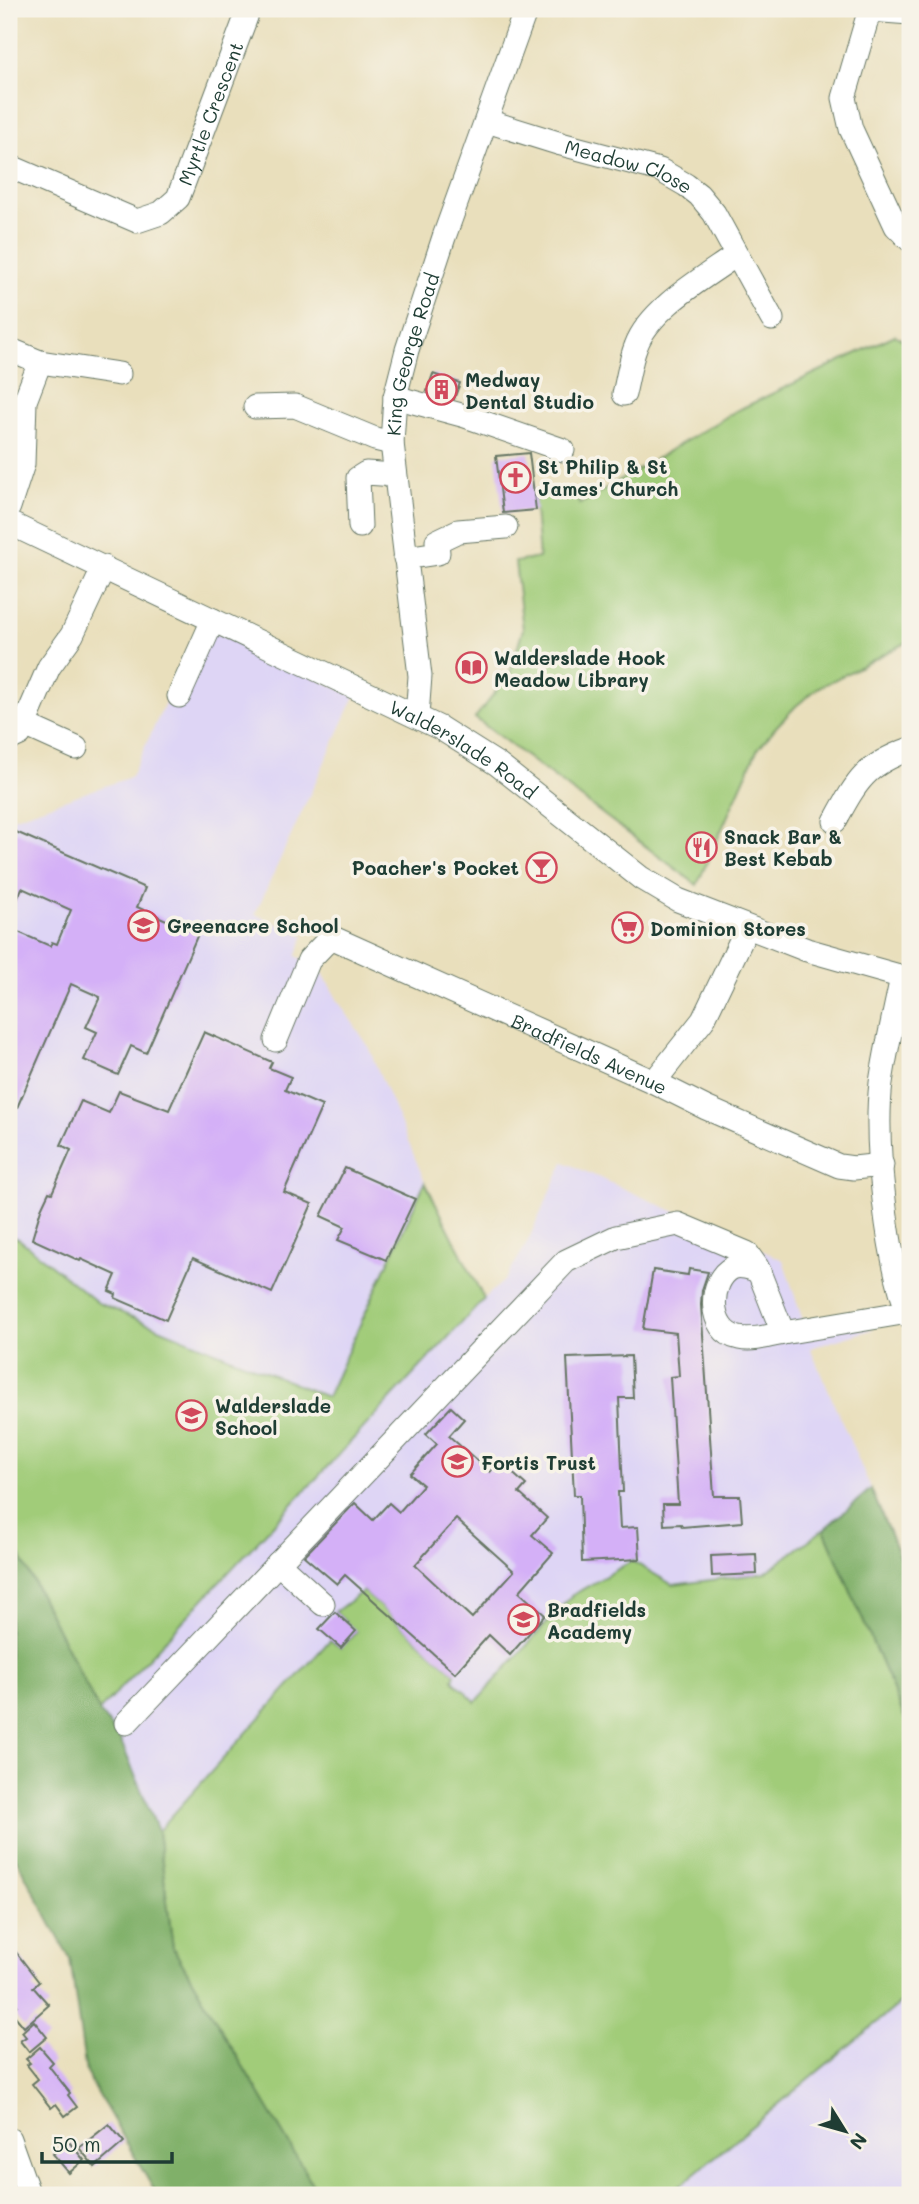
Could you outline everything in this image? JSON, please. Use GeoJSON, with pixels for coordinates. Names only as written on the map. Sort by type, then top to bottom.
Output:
{"type":"FeatureCollection","features":[{"type":"Feature","properties":{"kind":"street","name":"Myrtle Crescent"},"geometry":{"type":"LineString","coordinates":[[9,166],[137,221],[161,213],[178,198],[249,9]]}},
{"type":"Feature","properties":{"kind":"street","name":"King George Road"},"geometry":{"type":"LineString","coordinates":[[417,716],[420,676],[392,443],[395,397],[407,349],[444,237],[526,9]]}},
{"type":"Feature","properties":{"kind":"street"},"geometry":{"type":"LineString","coordinates":[[910,13],[870,9],[844,98],[852,129],[896,226],[910,240]]}},
{"type":"Feature","properties":{"kind":"street","name":"Meadow Close"},"geometry":{"type":"LineString","coordinates":[[487,121],[660,170],[699,195],[714,214],[772,319]]}},
{"type":"Feature","properties":{"kind":"street"},"geometry":{"type":"LineString","coordinates":[[624,394],[636,344],[652,321],[675,298],[736,255]]}},
{"type":"Feature","properties":{"kind":"street"},"geometry":{"type":"LineString","coordinates":[[9,351],[40,362],[118,374]]}},
{"type":"Feature","properties":{"kind":"street"},"geometry":{"type":"LineString","coordinates":[[9,507],[23,464],[25,401],[40,362]]}},
{"type":"Feature","properties":{"kind":"street"},"geometry":{"type":"LineString","coordinates":[[395,397],[465,416],[563,450]]}},
{"type":"Feature","properties":{"kind":"street"},"geometry":{"type":"LineString","coordinates":[[255,407],[296,406],[374,439],[392,443]]}},
{"type":"Feature","properties":{"kind":"street"},"geometry":{"type":"LineString","coordinates":[[360,526],[358,478],[366,473],[395,475]]}},
{"type":"Feature","properties":{"kind":"street","name":"Walderslade Road"},"geometry":{"type":"LineString","coordinates":[[9,523],[440,728],[497,764],[641,878],[678,900],[807,950],[906,978]]}},
{"type":"Feature","properties":{"kind":"street"},"geometry":{"type":"LineString","coordinates":[[405,558],[438,553],[437,541],[449,533],[506,527]]}},
{"type":"Feature","properties":{"kind":"street"},"geometry":{"type":"LineString","coordinates":[[76,748],[17,732],[49,667],[75,629],[104,567]]}},
{"type":"Feature","properties":{"kind":"street"},"geometry":{"type":"LineString","coordinates":[[179,696],[213,620]]}},
{"type":"Feature","properties":{"kind":"street"},"geometry":{"type":"LineString","coordinates":[[835,821],[852,790],[873,765],[910,749]]}},
{"type":"Feature","properties":{"kind":"street"},"geometry":{"type":"LineString","coordinates":[[654,1082],[703,1020],[747,928]]}},
{"type":"Feature","properties":{"kind":"street","name":"Bradfields Avenue"},"geometry":{"type":"LineString","coordinates":[[276,1040],[309,960],[331,937],[839,1166],[854,1168],[882,1165]]}},
{"type":"Feature","properties":{"kind":"street"},"geometry":{"type":"LineString","coordinates":[[759,1271],[743,1267],[733,1268],[721,1278],[715,1298],[715,1316],[718,1325],[728,1334],[739,1338],[756,1338],[909,1314],[900,1242],[882,1165],[881,1084],[906,978]]}},
{"type":"Feature","properties":{"kind":"street"},"geometry":{"type":"LineString","coordinates":[[126,1723],[566,1261],[616,1237],[678,1224],[747,1253],[759,1271],[783,1333]]}},
{"type":"Feature","properties":{"kind":"street"},"geometry":{"type":"LineString","coordinates":[[278,1563],[324,1604]]}},
{"type":"Feature","properties":{"kind":"street"},"geometry":{"type":"LineString","coordinates":[[9,2139],[29,2195]]}},
{"type":"Feature","properties":{"kind":"shaded area","name":"Bradfields Academy"},"geometry":{"type":"Polygon","coordinates":[[[201,625],[355,696],[255,914],[304,936],[296,956],[320,968],[367,1044],[425,1182],[484,1298],[505,1280],[526,1245],[564,1162],[783,1260],[803,1321],[874,1329],[810,1348],[871,1489],[825,1530],[910,1730],[910,2195],[319,2195],[173,1948],[120,1739],[99,1711],[9,1534],[9,819],[131,777],[201,625]]]}},
{"type":"Feature","properties":{"kind":"green space"},"geometry":{"type":"Polygon","coordinates":[[[895,335],[910,345],[910,641],[818,688],[776,727],[757,750],[697,885],[475,718],[510,673],[523,629],[515,562],[539,558],[534,497],[572,489],[580,504],[736,411],[895,335]]]}},
{"type":"Feature","properties":{"kind":"green space"},"geometry":{"type":"Polygon","coordinates":[[[425,1182],[484,1299],[99,1711],[9,1534],[9,1235],[19,1239],[98,1303],[327,1397],[425,1182]]]}},
{"type":"Feature","properties":{"kind":"green space"},"geometry":{"type":"Polygon","coordinates":[[[871,1489],[910,1582],[910,1730],[824,1529],[871,1489]]]}},
{"type":"Feature","properties":{"kind":"green space","name":"Bradfields Academy"},"geometry":{"type":"Polygon","coordinates":[[[824,1529],[910,1730],[910,1995],[669,2195],[319,2195],[173,1948],[158,1831],[330,1640],[341,1648],[356,1632],[335,1612],[363,1591],[455,1673],[453,1680],[476,1702],[571,1596],[632,1561],[673,1585],[765,1573],[824,1529]]]}},
{"type":"Feature","properties":{"kind":"green space"},"geometry":{"type":"Polygon","coordinates":[[[9,1534],[99,1711],[120,1739],[158,1831],[173,1948],[319,2195],[157,2195],[86,2073],[70,1959],[9,1845],[9,1534]]]}},
{"type":"Feature","properties":{"kind":"building","name":"Medway Dental Studio"},"geometry":{"type":"Polygon","coordinates":[[[433,374],[460,383],[454,399],[427,391],[433,374]]]}},
{"type":"Feature","properties":{"kind":"building","name":"St Philip & St James' Church"},"geometry":{"type":"Polygon","coordinates":[[[529,453],[536,510],[503,513],[496,456],[529,453]]]}},
{"type":"Feature","properties":{"kind":"building"},"geometry":{"type":"Polygon","coordinates":[[[9,829],[145,888],[137,907],[198,934],[146,1053],[131,1046],[118,1075],[84,1060],[97,1032],[86,1027],[100,997],[71,984],[9,1126],[9,928],[50,946],[52,942],[57,944],[71,910],[22,888],[9,918],[9,829]]]}},
{"type":"Feature","properties":{"kind":"building"},"geometry":{"type":"Polygon","coordinates":[[[204,1032],[272,1062],[269,1068],[291,1077],[285,1090],[322,1106],[284,1192],[312,1204],[272,1293],[193,1258],[166,1320],[115,1298],[116,1294],[109,1291],[116,1275],[32,1239],[41,1209],[49,1192],[52,1193],[71,1150],[61,1145],[81,1101],[109,1113],[119,1091],[169,1110],[204,1032]]]}},
{"type":"Feature","properties":{"kind":"building"},"geometry":{"type":"Polygon","coordinates":[[[345,1168],[415,1199],[386,1260],[338,1240],[345,1227],[321,1216],[345,1168]]]}},
{"type":"Feature","properties":{"kind":"building"},"geometry":{"type":"Polygon","coordinates":[[[689,1269],[708,1272],[702,1290],[701,1305],[714,1496],[740,1496],[742,1522],[682,1527],[681,1524],[664,1525],[663,1504],[678,1504],[670,1377],[679,1376],[676,1333],[643,1329],[653,1270],[688,1275],[689,1269]]]}},
{"type":"Feature","properties":{"kind":"building"},"geometry":{"type":"Polygon","coordinates":[[[631,1356],[633,1398],[619,1398],[623,1492],[618,1492],[620,1528],[638,1527],[640,1559],[582,1562],[580,1495],[574,1495],[567,1358],[631,1356]]]}},
{"type":"Feature","properties":{"kind":"building"},"geometry":{"type":"Polygon","coordinates":[[[451,1407],[464,1419],[449,1436],[490,1472],[499,1461],[526,1485],[519,1493],[547,1518],[532,1535],[553,1553],[519,1592],[545,1615],[510,1655],[489,1635],[455,1673],[345,1575],[337,1584],[304,1556],[355,1503],[373,1520],[389,1503],[399,1512],[423,1485],[410,1474],[437,1444],[426,1434],[451,1407]],[[456,1519],[415,1565],[472,1618],[514,1571],[456,1519]]]}},
{"type":"Feature","properties":{"kind":"building"},"geometry":{"type":"Polygon","coordinates":[[[756,1554],[757,1574],[712,1576],[711,1556],[756,1554]]]}},
{"type":"Feature","properties":{"kind":"building"},"geometry":{"type":"Polygon","coordinates":[[[335,1612],[356,1631],[341,1648],[319,1629],[335,1612]]]}},
{"type":"Feature","properties":{"kind":"building"},"geometry":{"type":"Polygon","coordinates":[[[9,1943],[39,1982],[33,1987],[49,2005],[24,2027],[10,2010],[17,2005],[9,1996],[9,1943]]]}},
{"type":"Feature","properties":{"kind":"building"},"geometry":{"type":"Polygon","coordinates":[[[34,2021],[47,2037],[29,2052],[20,2041],[26,2037],[22,2032],[34,2021]]]}},
{"type":"Feature","properties":{"kind":"building"},"geometry":{"type":"Polygon","coordinates":[[[40,2047],[53,2062],[49,2066],[70,2093],[68,2095],[77,2107],[65,2116],[56,2104],[51,2108],[32,2084],[38,2079],[27,2065],[30,2063],[26,2059],[40,2047]]]}},
{"type":"Feature","properties":{"kind":"building"},"geometry":{"type":"Polygon","coordinates":[[[109,2124],[124,2142],[95,2167],[79,2148],[109,2124]]]}},
{"type":"Feature","properties":{"kind":"building"},"geometry":{"type":"Polygon","coordinates":[[[69,2142],[84,2160],[69,2173],[53,2154],[69,2142]]]}},
{"type":"Feature","properties":{"kind":"place","name":"Medway Dental Studio"},"geometry":{"type":"Point","coordinates":[442,390]}},
{"type":"Feature","properties":{"kind":"place","name":"St Philip & St James' Church"},"geometry":{"type":"Point","coordinates":[515,477]}},
{"type":"Feature","properties":{"kind":"place","name":"Walderslade Hook Meadow Library"},"geometry":{"type":"Point","coordinates":[471,668]}},
{"type":"Feature","properties":{"kind":"place","name":"Snack Bar & Best Kebab"},"geometry":{"type":"Point","coordinates":[701,847]}},
{"type":"Feature","properties":{"kind":"place","name":"Poacher's Pocket"},"geometry":{"type":"Point","coordinates":[542,867]}},
{"type":"Feature","properties":{"kind":"place","name":"Greenacre School"},"geometry":{"type":"Point","coordinates":[144,925]}},
{"type":"Feature","properties":{"kind":"place","name":"Dominion Stores"},"geometry":{"type":"Point","coordinates":[627,928]}},
{"type":"Feature","properties":{"kind":"place","name":"Walderslade School"},"geometry":{"type":"Point","coordinates":[192,1416]}},
{"type":"Feature","properties":{"kind":"place","name":"Fortis Trust"},"geometry":{"type":"Point","coordinates":[458,1462]}},
{"type":"Feature","properties":{"kind":"place","name":"Bradfields Academy"},"geometry":{"type":"Point","coordinates":[524,1620]}}]}
